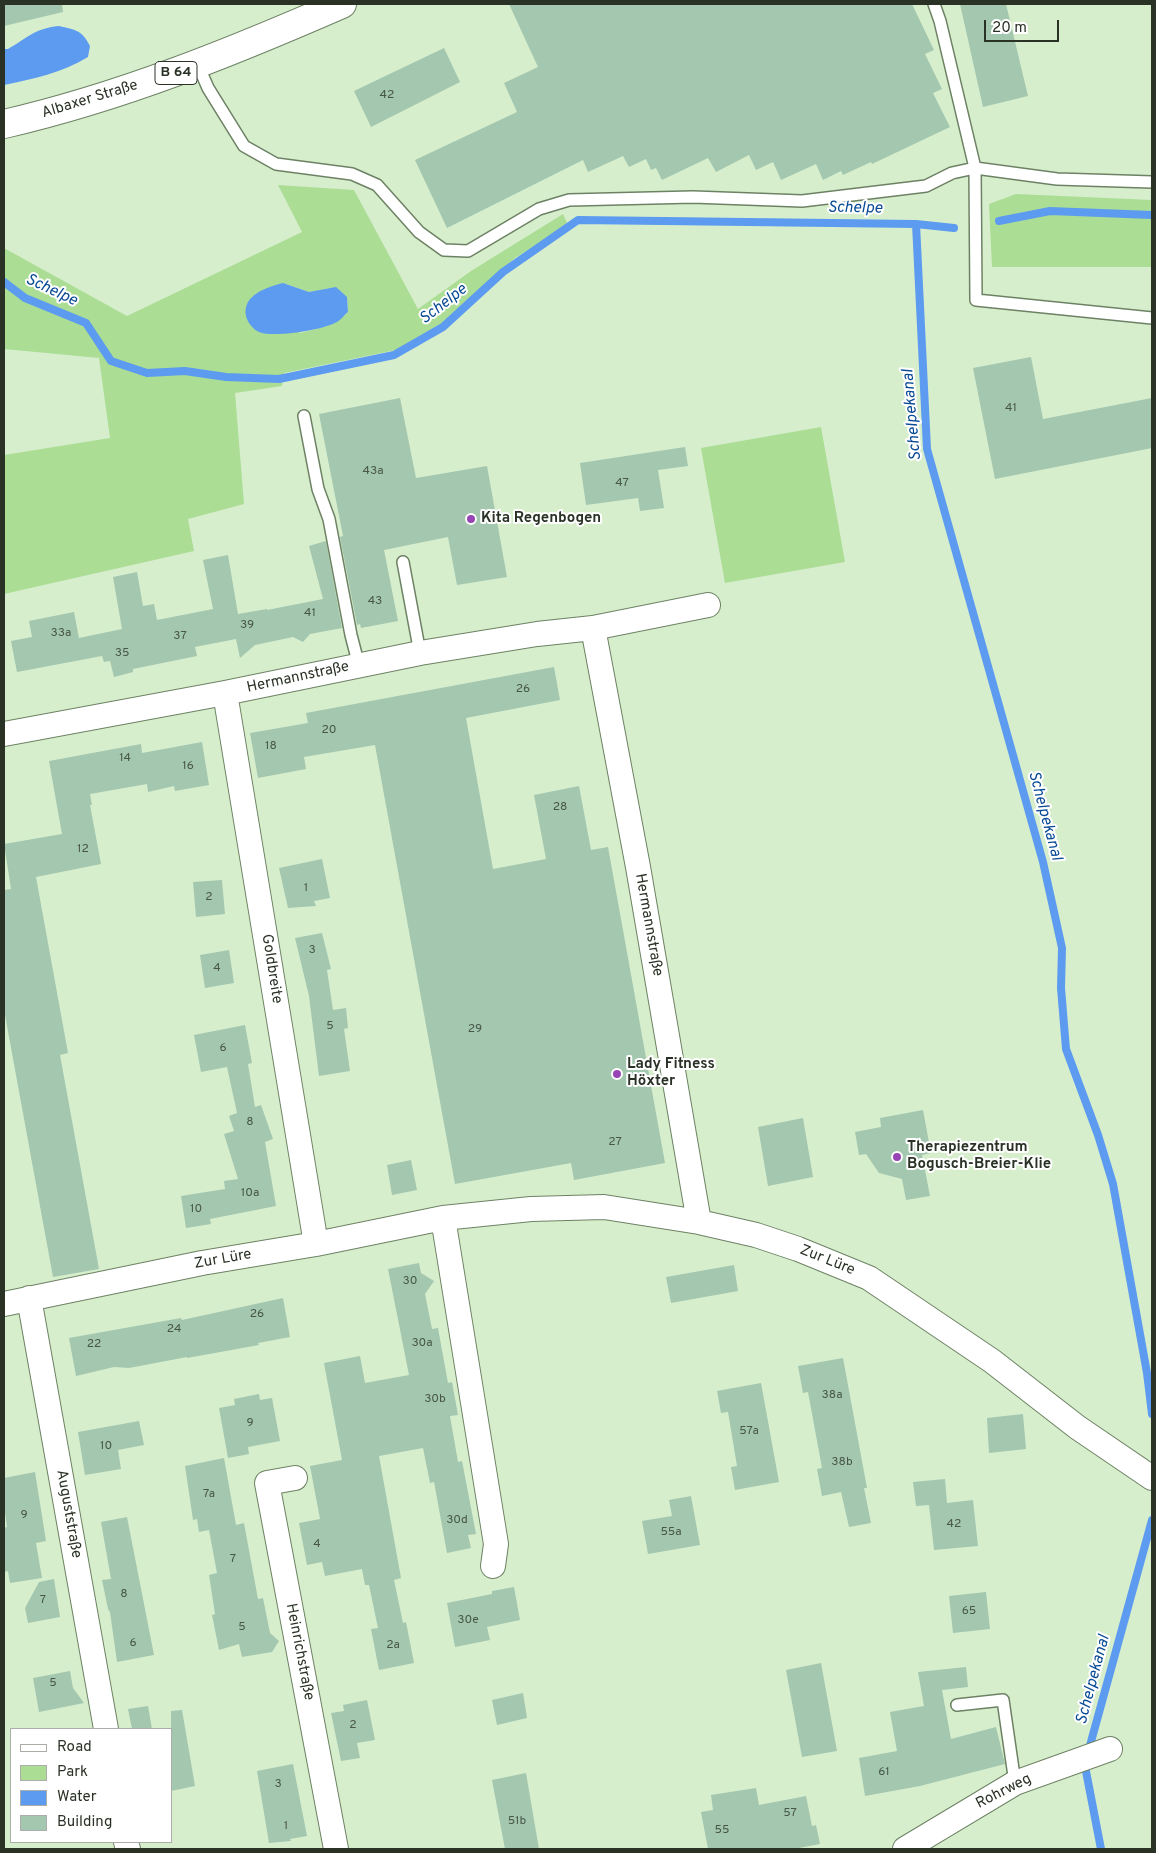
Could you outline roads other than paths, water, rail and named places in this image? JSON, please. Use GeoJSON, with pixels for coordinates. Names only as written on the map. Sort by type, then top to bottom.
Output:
{"type":"FeatureCollection","features":[{"type":"Feature","properties":{"kind":"main road","name":"Albaxer Straße"},"geometry":{"type":"LineString","coordinates":[[4,124],[124,91],[198,65],[342,4]]}},
{"type":"Feature","properties":{"kind":"street","name":"Hermannstraße"},"geometry":{"type":"LineString","coordinates":[[4,734],[225,693],[420,653],[537,634],[593,628],[708,605]]}},
{"type":"Feature","properties":{"kind":"street","name":"Hermannstraße"},"geometry":{"type":"LineString","coordinates":[[593,628],[638,866],[700,1222]]}},
{"type":"Feature","properties":{"kind":"street","name":"Goldbreite"},"geometry":{"type":"LineString","coordinates":[[225,693],[316,1244]]}},
{"type":"Feature","properties":{"kind":"street","name":"Zur Lüre"},"geometry":{"type":"LineString","coordinates":[[4,1304],[202,1263],[316,1244],[443,1218],[531,1209],[604,1207],[700,1222],[756,1235],[798,1249],[870,1278],[992,1361],[1078,1427],[1152,1478]]}},
{"type":"Feature","properties":{"kind":"street"},"geometry":{"type":"LineString","coordinates":[[443,1218],[496,1544],[493,1566]]}},
{"type":"Feature","properties":{"kind":"street","name":"Auguststraße"},"geometry":{"type":"LineString","coordinates":[[29,1298],[106,1728]]}},
{"type":"Feature","properties":{"kind":"street","name":"Heinrichstraße"},"geometry":{"type":"LineString","coordinates":[[295,1478],[267,1483],[336,1849]]}},
{"type":"Feature","properties":{"kind":"street","name":"Rohrweg"},"geometry":{"type":"LineString","coordinates":[[905,1849],[1015,1783],[1110,1749]]}},
{"type":"Feature","properties":{"kind":"lane"},"geometry":{"type":"LineString","coordinates":[[934,4],[940,21],[976,168],[976,300],[1152,318]]}},
{"type":"Feature","properties":{"kind":"lane"},"geometry":{"type":"LineString","coordinates":[[198,65],[208,88],[244,146],[276,164],[352,174],[377,185],[419,232],[444,250],[468,251],[539,209],[569,200],[694,197],[802,201],[926,186],[952,174],[976,168],[1057,180],[1152,182]]}},
{"type":"Feature","properties":{"kind":"lane"},"geometry":{"type":"LineString","coordinates":[[304,416],[318,488],[329,519],[351,635],[359,666]]}},
{"type":"Feature","properties":{"kind":"lane"},"geometry":{"type":"LineString","coordinates":[[403,562],[420,653]]}},
{"type":"Feature","properties":{"kind":"lane"},"geometry":{"type":"LineString","coordinates":[[957,1705],[1003,1700],[1015,1783]]}},
{"type":"Feature","properties":{"kind":"water"},"geometry":{"type":"Polygon","coordinates":[[[59,26],[74,30],[84,37],[90,46],[88,57],[58,71],[4,85],[4,49],[8,49],[37,31],[59,26]]]}},
{"type":"Feature","properties":{"kind":"water"},"geometry":{"type":"Polygon","coordinates":[[[283,283],[309,292],[336,287],[347,297],[348,312],[337,322],[320,328],[284,334],[257,331],[246,316],[248,303],[257,293],[283,283]]]}},
{"type":"Feature","properties":{"kind":"waterway"},"geometry":{"type":"LineString","coordinates":[[999,221],[1050,211],[1152,215]]}},
{"type":"Feature","properties":{"kind":"waterway","name":"Schelpe"},"geometry":{"type":"LineString","coordinates":[[4,282],[25,298],[86,323],[111,361],[147,373],[185,371],[226,377],[279,379],[394,355],[443,327],[503,272],[578,220],[916,224],[954,228]]}},
{"type":"Feature","properties":{"kind":"waterway","name":"Schelpekanal"},"geometry":{"type":"LineString","coordinates":[[916,224],[927,449],[1043,862],[1062,948],[1061,988],[1066,1049],[1098,1135],[1113,1184],[1147,1373],[1152,1414]]}},
{"type":"Feature","properties":{"kind":"waterway","name":"Schelpekanal"},"geometry":{"type":"LineString","coordinates":[[1101,1849],[1085,1766],[1152,1520]]}},
{"type":"Feature","properties":{"kind":"place","name":"Kita Regenbogen"},"geometry":{"type":"Point","coordinates":[471,519]}},
{"type":"Feature","properties":{"kind":"place","name":"Lady Fitness Höxter"},"geometry":{"type":"Point","coordinates":[617,1074]}},
{"type":"Feature","properties":{"kind":"place","name":"Therapiezentrum Bogusch-Breier-Klie"},"geometry":{"type":"Point","coordinates":[897,1157]}}]}
